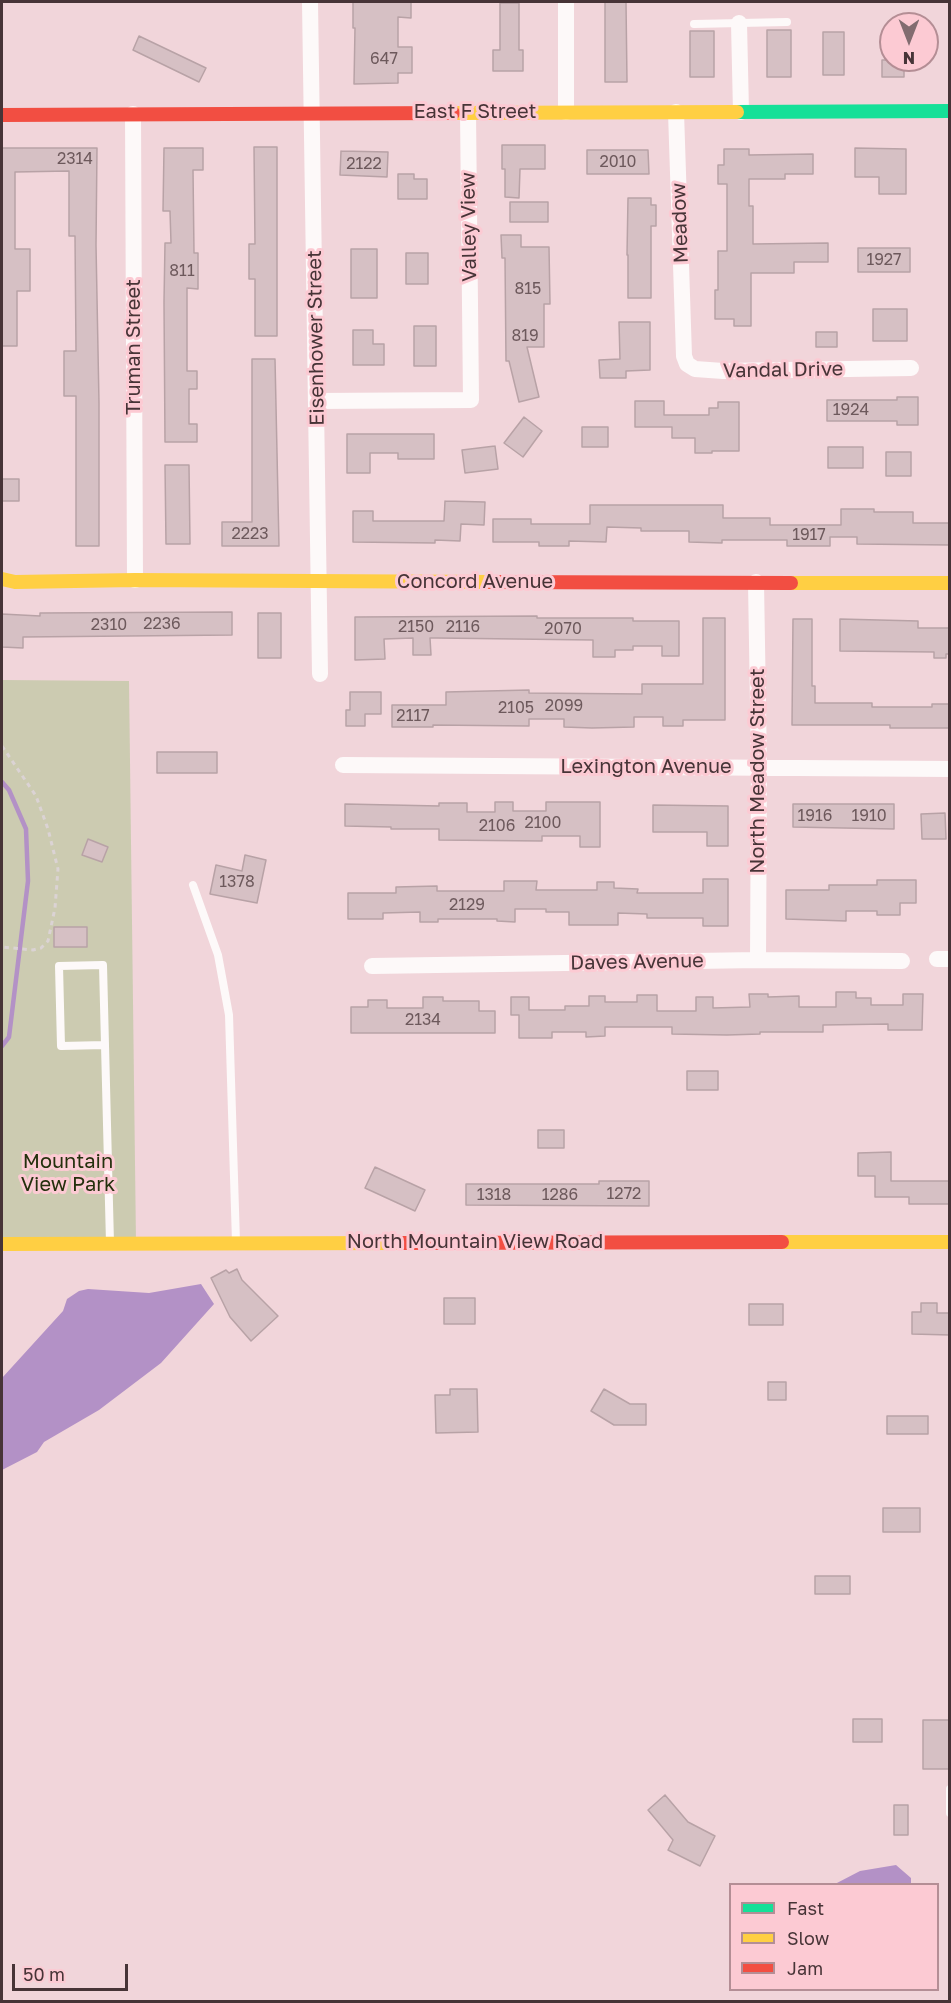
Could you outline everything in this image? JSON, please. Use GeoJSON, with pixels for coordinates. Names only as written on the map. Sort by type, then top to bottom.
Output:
{"type":"FeatureCollection","features":[{"type":"Feature","properties":{"kind":"street","name":"Eisenhower Street"},"geometry":{"type":"LineString","coordinates":[[310,2],[320,674]]}},
{"type":"Feature","properties":{"kind":"street"},"geometry":{"type":"LineString","coordinates":[[566,2],[566,112]]}},
{"type":"Feature","properties":{"kind":"street"},"geometry":{"type":"LineString","coordinates":[[739,23],[741,112]]}},
{"type":"Feature","properties":{"kind":"street","name":"East F Street"},"geometry":{"type":"LineString","coordinates":[[2,115],[950,111]]}},
{"type":"Feature","properties":{"kind":"street","name":"Valley View"},"geometry":{"type":"LineString","coordinates":[[317,401],[471,400],[468,112]]}},
{"type":"Feature","properties":{"kind":"street","name":"Meadow"},"geometry":{"type":"LineString","coordinates":[[676,112],[683,334]]}},
{"type":"Feature","properties":{"kind":"street","name":"Truman Street"},"geometry":{"type":"LineString","coordinates":[[133,114],[135,580]]}},
{"type":"Feature","properties":{"kind":"street","name":"Vandal Drive"},"geometry":{"type":"LineString","coordinates":[[683,334],[684,356],[687,364],[695,369],[723,371],[911,368]]}},
{"type":"Feature","properties":{"kind":"street","name":"Concord Avenue"},"geometry":{"type":"LineString","coordinates":[[2,579],[15,582],[135,580],[950,583]]}},
{"type":"Feature","properties":{"kind":"street","name":"North Meadow Street"},"geometry":{"type":"LineString","coordinates":[[756,582],[759,766],[758,960]]}},
{"type":"Feature","properties":{"kind":"street","name":"Lexington Avenue"},"geometry":{"type":"LineString","coordinates":[[343,765],[950,768]]}},
{"type":"Feature","properties":{"kind":"street","name":"Daves Avenue"},"geometry":{"type":"LineString","coordinates":[[372,966],[758,960],[902,961]]}},
{"type":"Feature","properties":{"kind":"street","name":"North Mountain View Road"},"geometry":{"type":"LineString","coordinates":[[2,1244],[950,1242]]}},
{"type":"Feature","properties":{"kind":"lane"},"geometry":{"type":"LineString","coordinates":[[694,24],[787,22]]}},
{"type":"Feature","properties":{"kind":"lane"},"geometry":{"type":"LineString","coordinates":[[193,885],[218,955],[229,1016],[236,1243]]}},
{"type":"Feature","properties":{"kind":"lane"},"geometry":{"type":"LineString","coordinates":[[105,1045],[61,1046],[59,966],[104,965],[110,1243]]}},
{"type":"Feature","properties":{"kind":"lane"},"geometry":{"type":"LineString","coordinates":[[950,1789],[950,1813]]}},
{"type":"Feature","properties":{"kind":"path"},"geometry":{"type":"LineString","coordinates":[[2,746],[36,796],[48,829],[58,869],[48,942],[40,948],[30,950],[2,947]]}},
{"type":"Feature","properties":{"kind":"green space","name":"Mountain View Park"},"geometry":{"type":"Polygon","coordinates":[[[2,680],[129,681],[136,1243],[2,1244],[2,680]]]}},
{"type":"Feature","properties":{"kind":"shaded area"},"geometry":{"type":"Polygon","coordinates":[[[201,1284],[214,1304],[161,1363],[99,1410],[44,1442],[37,1452],[2,1470],[2,1378],[63,1311],[67,1299],[79,1291],[88,1289],[149,1293],[201,1284]]]}},
{"type":"Feature","properties":{"kind":"shaded area"},"geometry":{"type":"Polygon","coordinates":[[[896,1865],[911,1878],[911,1883],[837,1883],[860,1871],[896,1865]]]}},
{"type":"Feature","properties":{"kind":"building"},"geometry":{"type":"Polygon","coordinates":[[[353,2],[411,2],[411,18],[398,17],[398,47],[412,47],[412,73],[398,73],[398,83],[354,84],[353,2]]]}},
{"type":"Feature","properties":{"kind":"building"},"geometry":{"type":"Polygon","coordinates":[[[605,2],[626,2],[627,82],[605,82],[605,2]]]}},
{"type":"Feature","properties":{"kind":"building"},"geometry":{"type":"Polygon","coordinates":[[[500,3],[519,3],[519,50],[523,50],[523,71],[493,71],[493,50],[500,50],[500,3]]]}},
{"type":"Feature","properties":{"kind":"building"},"geometry":{"type":"Polygon","coordinates":[[[767,30],[791,30],[791,77],[767,77],[767,30]]]}},
{"type":"Feature","properties":{"kind":"building"},"geometry":{"type":"Polygon","coordinates":[[[690,31],[714,31],[714,77],[690,77],[690,31]]]}},
{"type":"Feature","properties":{"kind":"building"},"geometry":{"type":"Polygon","coordinates":[[[823,32],[844,32],[844,75],[823,75],[823,32]]]}},
{"type":"Feature","properties":{"kind":"building"},"geometry":{"type":"Polygon","coordinates":[[[139,36],[206,68],[199,82],[133,50],[139,36]]]}},
{"type":"Feature","properties":{"kind":"building"},"geometry":{"type":"Polygon","coordinates":[[[882,72],[904,72],[904,77],[882,77],[882,72]]]}},
{"type":"Feature","properties":{"kind":"building"},"geometry":{"type":"Polygon","coordinates":[[[502,145],[545,145],[545,169],[520,169],[519,198],[505,197],[502,145]]]}},
{"type":"Feature","properties":{"kind":"building"},"geometry":{"type":"Polygon","coordinates":[[[254,147],[277,147],[277,336],[255,336],[255,279],[249,279],[249,244],[255,244],[254,147]]]}},
{"type":"Feature","properties":{"kind":"building"},"geometry":{"type":"Polygon","coordinates":[[[2,148],[97,148],[99,546],[76,546],[76,396],[64,396],[64,351],[76,351],[75,236],[69,236],[69,171],[15,172],[15,249],[30,249],[30,291],[17,291],[17,346],[2,346],[2,148]]]}},
{"type":"Feature","properties":{"kind":"building"},"geometry":{"type":"Polygon","coordinates":[[[164,148],[203,148],[203,170],[193,170],[194,253],[198,253],[198,289],[187,288],[187,371],[197,371],[197,389],[189,389],[189,424],[197,424],[197,442],[165,442],[165,243],[171,243],[170,211],[163,211],[164,148]]]}},
{"type":"Feature","properties":{"kind":"building"},"geometry":{"type":"Polygon","coordinates":[[[855,148],[906,149],[906,194],[879,194],[879,177],[855,177],[855,148]]]}},
{"type":"Feature","properties":{"kind":"building"},"geometry":{"type":"Polygon","coordinates":[[[724,149],[749,149],[749,155],[813,154],[813,174],[785,174],[785,179],[749,179],[749,206],[753,206],[753,244],[828,243],[828,262],[794,262],[794,273],[751,273],[751,326],[734,326],[734,319],[715,319],[718,251],[727,251],[727,184],[718,184],[718,165],[724,165],[724,149]]]}},
{"type":"Feature","properties":{"kind":"building"},"geometry":{"type":"Polygon","coordinates":[[[587,150],[648,150],[649,174],[587,174],[587,150]]]}},
{"type":"Feature","properties":{"kind":"building"},"geometry":{"type":"Polygon","coordinates":[[[341,151],[388,152],[387,177],[340,175],[341,151]]]}},
{"type":"Feature","properties":{"kind":"building"},"geometry":{"type":"Polygon","coordinates":[[[398,174],[414,174],[414,179],[427,179],[427,199],[398,199],[398,174]]]}},
{"type":"Feature","properties":{"kind":"building"},"geometry":{"type":"Polygon","coordinates":[[[628,198],[651,198],[651,205],[656,205],[656,226],[651,226],[651,298],[628,298],[628,198]]]}},
{"type":"Feature","properties":{"kind":"building"},"geometry":{"type":"Polygon","coordinates":[[[510,202],[548,202],[548,222],[510,222],[510,202]]]}},
{"type":"Feature","properties":{"kind":"building"},"geometry":{"type":"Polygon","coordinates":[[[501,235],[521,235],[521,247],[549,247],[550,304],[544,304],[544,347],[527,347],[539,397],[519,402],[509,361],[506,361],[505,258],[502,258],[501,235]]]}},
{"type":"Feature","properties":{"kind":"building"},"geometry":{"type":"Polygon","coordinates":[[[858,248],[910,248],[910,272],[858,272],[858,248]]]}},
{"type":"Feature","properties":{"kind":"building"},"geometry":{"type":"Polygon","coordinates":[[[351,249],[377,249],[377,298],[351,298],[351,249]]]}},
{"type":"Feature","properties":{"kind":"building"},"geometry":{"type":"Polygon","coordinates":[[[406,253],[428,253],[428,284],[406,284],[406,253]]]}},
{"type":"Feature","properties":{"kind":"building"},"geometry":{"type":"Polygon","coordinates":[[[873,309],[907,309],[907,341],[873,341],[873,309]]]}},
{"type":"Feature","properties":{"kind":"building"},"geometry":{"type":"Polygon","coordinates":[[[619,322],[650,322],[650,370],[626,371],[626,378],[600,378],[599,360],[620,359],[619,322]]]}},
{"type":"Feature","properties":{"kind":"building"},"geometry":{"type":"Polygon","coordinates":[[[414,326],[436,326],[436,366],[414,366],[414,326]]]}},
{"type":"Feature","properties":{"kind":"building"},"geometry":{"type":"Polygon","coordinates":[[[353,330],[373,330],[373,344],[384,344],[384,365],[353,365],[353,330]]]}},
{"type":"Feature","properties":{"kind":"building"},"geometry":{"type":"Polygon","coordinates":[[[816,332],[837,332],[837,347],[816,347],[816,332]]]}},
{"type":"Feature","properties":{"kind":"building"},"geometry":{"type":"Polygon","coordinates":[[[252,359],[275,359],[279,546],[222,546],[222,522],[252,522],[252,359]]]}},
{"type":"Feature","properties":{"kind":"building"},"geometry":{"type":"Polygon","coordinates":[[[897,397],[918,397],[918,425],[897,425],[897,421],[827,421],[827,400],[897,400],[897,397]]]}},
{"type":"Feature","properties":{"kind":"building"},"geometry":{"type":"Polygon","coordinates":[[[635,401],[664,401],[664,415],[709,415],[709,408],[718,408],[718,402],[739,402],[739,451],[695,453],[695,438],[672,438],[672,427],[635,427],[635,401]]]}},
{"type":"Feature","properties":{"kind":"building"},"geometry":{"type":"Polygon","coordinates":[[[524,417],[542,431],[523,457],[504,443],[524,417]]]}},
{"type":"Feature","properties":{"kind":"building"},"geometry":{"type":"Polygon","coordinates":[[[582,427],[608,427],[608,447],[582,447],[582,427]]]}},
{"type":"Feature","properties":{"kind":"building"},"geometry":{"type":"Polygon","coordinates":[[[347,434],[434,434],[434,459],[398,459],[398,453],[370,453],[370,473],[347,473],[347,434]]]}},
{"type":"Feature","properties":{"kind":"building"},"geometry":{"type":"Polygon","coordinates":[[[495,446],[498,469],[465,473],[462,450],[495,446]]]}},
{"type":"Feature","properties":{"kind":"building"},"geometry":{"type":"Polygon","coordinates":[[[828,447],[863,447],[863,468],[828,468],[828,447]]]}},
{"type":"Feature","properties":{"kind":"building"},"geometry":{"type":"Polygon","coordinates":[[[886,452],[911,452],[911,476],[886,476],[886,452]]]}},
{"type":"Feature","properties":{"kind":"building"},"geometry":{"type":"Polygon","coordinates":[[[165,465],[189,465],[190,544],[166,544],[165,465]]]}},
{"type":"Feature","properties":{"kind":"building"},"geometry":{"type":"Polygon","coordinates":[[[2,479],[19,479],[19,501],[2,501],[2,479]]]}},
{"type":"Feature","properties":{"kind":"building"},"geometry":{"type":"Polygon","coordinates":[[[445,501],[485,502],[484,525],[461,524],[460,541],[353,542],[353,511],[373,511],[373,521],[444,521],[445,501]]]}},
{"type":"Feature","properties":{"kind":"building"},"geometry":{"type":"Polygon","coordinates":[[[590,505],[723,505],[723,518],[770,518],[770,525],[841,525],[841,509],[913,512],[913,523],[950,523],[950,545],[857,544],[857,537],[830,537],[830,546],[787,546],[787,540],[689,542],[689,531],[641,531],[641,528],[607,527],[606,542],[569,541],[569,546],[539,546],[539,542],[493,542],[493,519],[531,519],[531,524],[590,524],[590,505]]]}},
{"type":"Feature","properties":{"kind":"building"},"geometry":{"type":"Polygon","coordinates":[[[232,612],[232,635],[23,637],[23,648],[2,647],[2,614],[40,616],[40,613],[232,612]]]}},
{"type":"Feature","properties":{"kind":"building"},"geometry":{"type":"Polygon","coordinates":[[[258,613],[281,613],[281,658],[258,658],[258,613]]]}},
{"type":"Feature","properties":{"kind":"building"},"geometry":{"type":"Polygon","coordinates":[[[537,616],[537,618],[633,618],[633,621],[679,621],[679,656],[662,656],[662,646],[633,646],[633,650],[615,650],[615,657],[593,657],[593,640],[437,638],[430,638],[431,655],[413,655],[413,638],[384,639],[385,659],[355,660],[355,617],[537,616]]]}},
{"type":"Feature","properties":{"kind":"building"},"geometry":{"type":"Polygon","coordinates":[[[703,618],[725,618],[725,720],[683,720],[683,726],[663,726],[663,717],[634,717],[634,727],[592,728],[564,727],[564,719],[529,719],[529,726],[392,727],[392,705],[446,705],[446,692],[529,690],[529,693],[642,694],[642,684],[703,684],[703,618]]]}},
{"type":"Feature","properties":{"kind":"building"},"geometry":{"type":"Polygon","coordinates":[[[793,619],[812,619],[812,686],[815,686],[815,703],[872,703],[872,707],[932,707],[932,704],[950,704],[950,728],[890,728],[890,725],[792,725],[793,619]]]}},
{"type":"Feature","properties":{"kind":"building"},"geometry":{"type":"Polygon","coordinates":[[[840,619],[918,621],[918,628],[950,628],[950,654],[946,654],[946,658],[934,658],[934,652],[840,651],[840,619]]]}},
{"type":"Feature","properties":{"kind":"building"},"geometry":{"type":"Polygon","coordinates":[[[350,692],[381,692],[381,714],[365,714],[365,726],[346,726],[346,710],[350,710],[350,692]]]}},
{"type":"Feature","properties":{"kind":"building"},"geometry":{"type":"Polygon","coordinates":[[[157,752],[217,752],[217,773],[157,773],[157,752]]]}},
{"type":"Feature","properties":{"kind":"building"},"geometry":{"type":"Polygon","coordinates":[[[495,802],[513,802],[513,811],[546,811],[546,802],[600,802],[600,847],[580,847],[580,836],[542,836],[542,841],[439,840],[439,829],[345,826],[345,804],[439,806],[439,803],[467,803],[467,812],[495,812],[495,802]]]}},
{"type":"Feature","properties":{"kind":"building"},"geometry":{"type":"Polygon","coordinates":[[[793,804],[894,804],[894,829],[793,827],[793,804]]]}},
{"type":"Feature","properties":{"kind":"building"},"geometry":{"type":"Polygon","coordinates":[[[653,805],[728,806],[728,846],[707,846],[707,832],[653,832],[653,805]]]}},
{"type":"Feature","properties":{"kind":"building"},"geometry":{"type":"Polygon","coordinates":[[[945,813],[946,839],[922,839],[921,814],[945,813]]]}},
{"type":"Feature","properties":{"kind":"building"},"geometry":{"type":"Polygon","coordinates":[[[88,839],[108,847],[102,862],[82,855],[88,839]]]}},
{"type":"Feature","properties":{"kind":"building"},"geometry":{"type":"Polygon","coordinates":[[[245,855],[266,860],[257,903],[210,894],[216,865],[242,871],[245,855]]]}},
{"type":"Feature","properties":{"kind":"building"},"geometry":{"type":"Polygon","coordinates":[[[703,879],[728,879],[728,926],[703,926],[703,918],[647,918],[647,914],[618,913],[618,925],[569,925],[569,912],[546,912],[546,909],[515,909],[515,922],[497,921],[497,919],[438,919],[438,922],[420,922],[420,912],[383,913],[383,919],[348,919],[348,893],[396,893],[396,887],[437,886],[437,891],[504,891],[504,881],[537,881],[536,890],[597,890],[597,882],[614,882],[614,888],[638,889],[637,893],[703,893],[703,879]]]}},
{"type":"Feature","properties":{"kind":"building"},"geometry":{"type":"Polygon","coordinates":[[[877,880],[916,880],[916,903],[900,903],[900,915],[877,915],[877,911],[846,911],[846,921],[786,919],[786,890],[829,890],[829,885],[877,885],[877,880]]]}},
{"type":"Feature","properties":{"kind":"building"},"geometry":{"type":"Polygon","coordinates":[[[54,927],[87,927],[87,947],[54,947],[54,927]]]}},
{"type":"Feature","properties":{"kind":"building"},"geometry":{"type":"Polygon","coordinates":[[[836,992],[856,992],[856,998],[871,998],[871,1005],[903,1005],[903,994],[923,994],[922,1030],[888,1030],[888,1024],[823,1025],[823,1032],[760,1032],[760,1034],[727,1035],[672,1034],[672,1027],[605,1027],[605,1036],[586,1037],[586,1032],[552,1032],[552,1038],[519,1038],[519,1015],[511,1015],[511,997],[529,997],[529,1010],[565,1010],[565,1006],[589,1006],[589,996],[605,996],[605,1002],[637,1002],[637,995],[657,995],[657,1011],[696,1011],[696,997],[713,997],[713,1008],[750,1007],[749,994],[768,994],[768,997],[799,996],[799,1007],[836,1007],[836,992]]]}},
{"type":"Feature","properties":{"kind":"building"},"geometry":{"type":"Polygon","coordinates":[[[423,997],[443,997],[443,1001],[479,1001],[479,1011],[495,1011],[495,1033],[351,1033],[351,1007],[368,1007],[368,1000],[387,1000],[387,1008],[423,1008],[423,997]]]}},
{"type":"Feature","properties":{"kind":"building"},"geometry":{"type":"Polygon","coordinates":[[[687,1071],[718,1071],[718,1090],[687,1090],[687,1071]]]}},
{"type":"Feature","properties":{"kind":"building"},"geometry":{"type":"Polygon","coordinates":[[[538,1130],[564,1130],[564,1148],[538,1148],[538,1130]]]}},
{"type":"Feature","properties":{"kind":"building"},"geometry":{"type":"Polygon","coordinates":[[[891,1152],[891,1181],[950,1181],[950,1204],[909,1204],[909,1197],[875,1197],[875,1176],[858,1176],[858,1153],[891,1152]]]}},
{"type":"Feature","properties":{"kind":"building"},"geometry":{"type":"Polygon","coordinates":[[[375,1167],[425,1190],[415,1211],[365,1188],[375,1167]]]}},
{"type":"Feature","properties":{"kind":"building"},"geometry":{"type":"Polygon","coordinates":[[[599,1181],[649,1181],[649,1206],[466,1205],[466,1184],[599,1184],[599,1181]]]}},
{"type":"Feature","properties":{"kind":"building"},"geometry":{"type":"Polygon","coordinates":[[[237,1269],[242,1280],[278,1316],[251,1341],[230,1317],[211,1278],[226,1270],[229,1273],[237,1269]]]}},
{"type":"Feature","properties":{"kind":"building"},"geometry":{"type":"Polygon","coordinates":[[[444,1298],[475,1298],[475,1324],[444,1324],[444,1298]]]}},
{"type":"Feature","properties":{"kind":"building"},"geometry":{"type":"Polygon","coordinates":[[[921,1303],[937,1303],[937,1313],[950,1313],[950,1335],[912,1334],[912,1312],[921,1312],[921,1303]]]}},
{"type":"Feature","properties":{"kind":"building"},"geometry":{"type":"Polygon","coordinates":[[[749,1304],[783,1304],[783,1325],[749,1325],[749,1304]]]}},
{"type":"Feature","properties":{"kind":"building"},"geometry":{"type":"Polygon","coordinates":[[[768,1382],[786,1382],[786,1400],[768,1400],[768,1382]]]}},
{"type":"Feature","properties":{"kind":"building"},"geometry":{"type":"Polygon","coordinates":[[[450,1389],[477,1389],[478,1432],[436,1433],[435,1395],[450,1395],[450,1389]]]}},
{"type":"Feature","properties":{"kind":"building"},"geometry":{"type":"Polygon","coordinates":[[[604,1389],[630,1404],[646,1404],[646,1425],[614,1425],[591,1411],[604,1389]]]}},
{"type":"Feature","properties":{"kind":"building"},"geometry":{"type":"Polygon","coordinates":[[[887,1416],[928,1416],[928,1434],[887,1434],[887,1416]]]}},
{"type":"Feature","properties":{"kind":"building"},"geometry":{"type":"Polygon","coordinates":[[[883,1508],[920,1508],[920,1532],[883,1532],[883,1508]]]}},
{"type":"Feature","properties":{"kind":"building"},"geometry":{"type":"Polygon","coordinates":[[[815,1576],[850,1576],[850,1594],[815,1594],[815,1576]]]}},
{"type":"Feature","properties":{"kind":"building"},"geometry":{"type":"Polygon","coordinates":[[[853,1719],[882,1719],[882,1742],[853,1742],[853,1719]]]}},
{"type":"Feature","properties":{"kind":"building"},"geometry":{"type":"Polygon","coordinates":[[[923,1720],[950,1720],[950,1769],[923,1769],[923,1720]]]}},
{"type":"Feature","properties":{"kind":"building"},"geometry":{"type":"Polygon","coordinates":[[[665,1795],[688,1822],[715,1836],[700,1866],[668,1850],[673,1840],[648,1810],[665,1795]]]}},
{"type":"Feature","properties":{"kind":"building"},"geometry":{"type":"Polygon","coordinates":[[[894,1805],[908,1805],[908,1835],[894,1835],[894,1805]]]}},
{"type":"Feature","properties":{"kind":"waterway"},"geometry":{"type":"LineString","coordinates":[[2,782],[9,790],[26,829],[28,881],[9,1037],[2,1046]]}},
{"type":"Feature","properties":{"kind":"traffic: fast"},"geometry":{"type":"LineString","coordinates":[[737,112],[950,111]]}},
{"type":"Feature","properties":{"kind":"traffic: slow"},"geometry":{"type":"LineString","coordinates":[[453,113],[737,112]]}},
{"type":"Feature","properties":{"kind":"traffic: slow"},"geometry":{"type":"LineString","coordinates":[[2,579],[15,582],[135,580],[490,582]]}},
{"type":"Feature","properties":{"kind":"traffic: slow"},"geometry":{"type":"LineString","coordinates":[[791,583],[950,583]]}},
{"type":"Feature","properties":{"kind":"traffic: slow"},"geometry":{"type":"LineString","coordinates":[[782,1242],[950,1242]]}},
{"type":"Feature","properties":{"kind":"traffic: slow"},"geometry":{"type":"LineString","coordinates":[[2,1244],[403,1243]]}},
{"type":"Feature","properties":{"kind":"traffic: jam"},"geometry":{"type":"LineString","coordinates":[[2,115],[453,113]]}},
{"type":"Feature","properties":{"kind":"traffic: jam"},"geometry":{"type":"LineString","coordinates":[[490,582],[791,583]]}},
{"type":"Feature","properties":{"kind":"traffic: jam"},"geometry":{"type":"LineString","coordinates":[[403,1243],[782,1242]]}}]}
